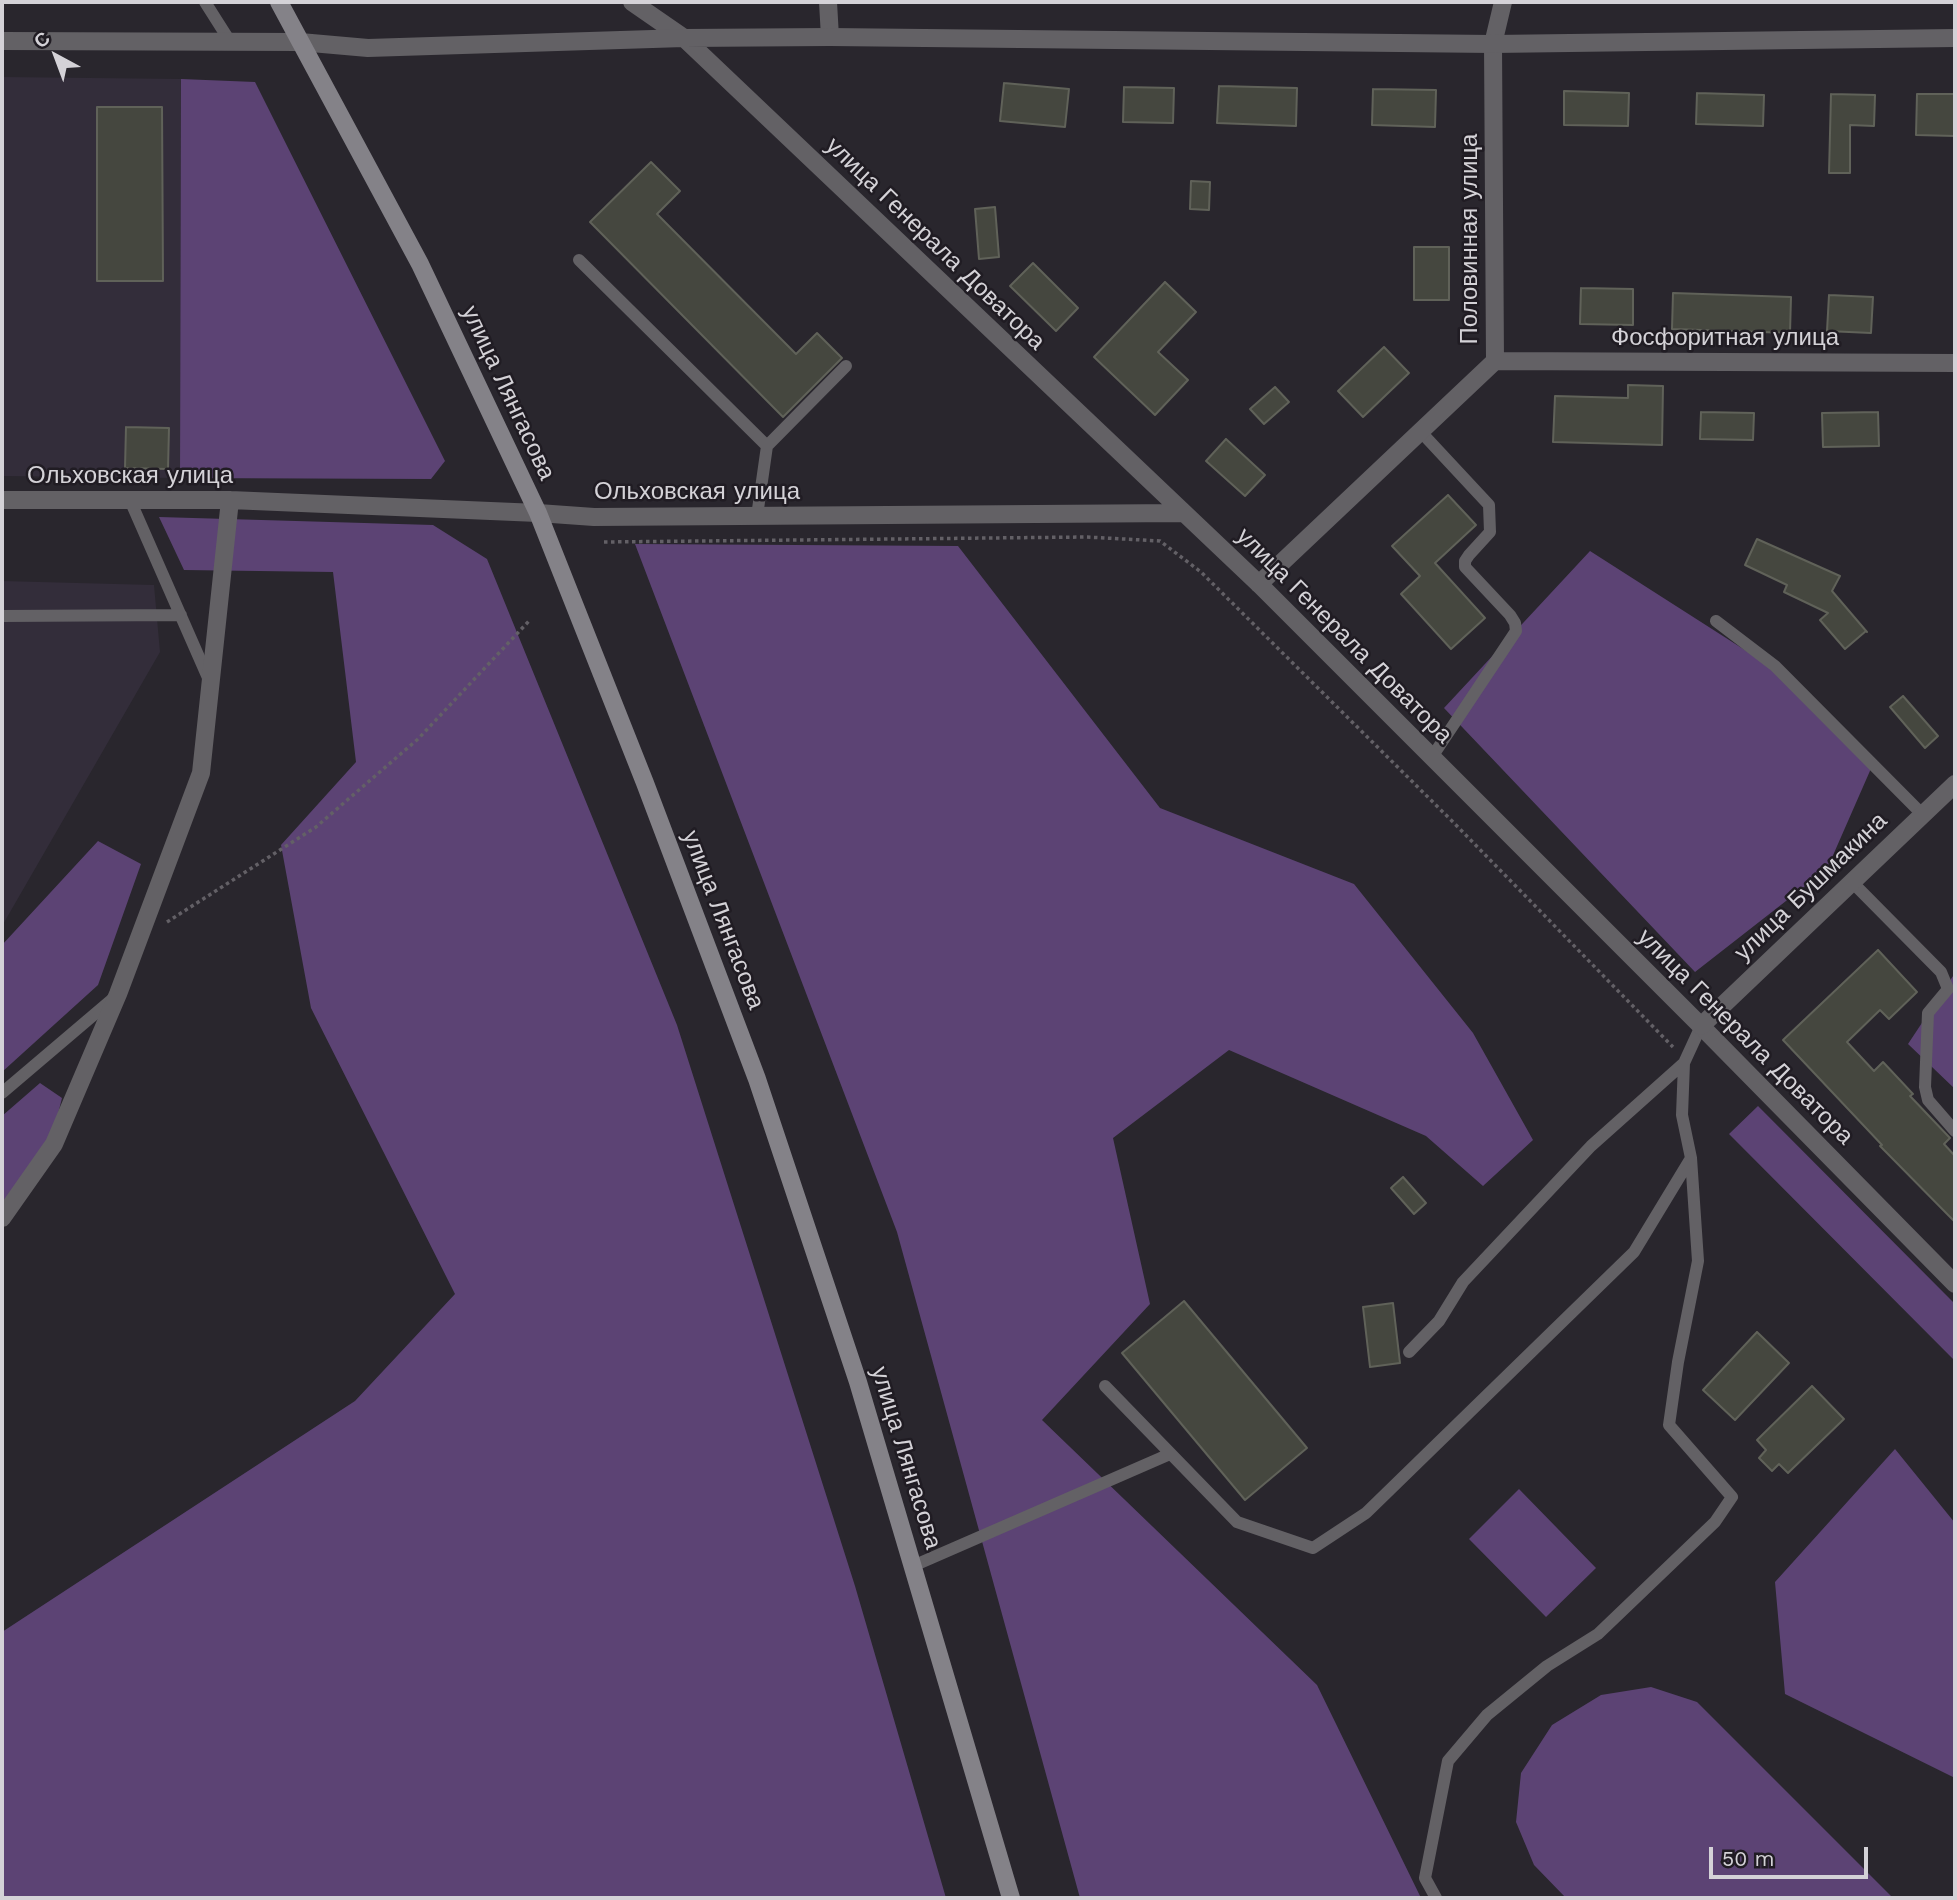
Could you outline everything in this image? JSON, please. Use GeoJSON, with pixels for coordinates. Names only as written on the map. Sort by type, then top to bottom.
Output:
{"type":"FeatureCollection","features":[{"type":"Feature","properties":{"kind":"main road","name":"улица Лянгасова"},"geometry":{"type":"LineString","coordinates":[[279,2],[420,264],[538,513],[640,770],[757,1079],[858,1382],[1011,1898]]}},
{"type":"Feature","properties":{"kind":"street","name":"улица Генерала Доватора"},"geometry":{"type":"LineString","coordinates":[[632,2],[684,38],[1259,584],[1955,1284]]}},
{"type":"Feature","properties":{"kind":"street"},"geometry":{"type":"LineString","coordinates":[[828,2],[830,37]]}},
{"type":"Feature","properties":{"kind":"street","name":"Половинная улица"},"geometry":{"type":"LineString","coordinates":[[1259,584],[1496,361],[1493,44],[1503,2]]}},
{"type":"Feature","properties":{"kind":"street"},"geometry":{"type":"LineString","coordinates":[[2,41],[300,42],[368,48],[684,38],[830,37],[1493,44],[1955,38]]}},
{"type":"Feature","properties":{"kind":"street","name":"Фосфоритная улица"},"geometry":{"type":"LineString","coordinates":[[1496,361],[1955,363]]}},
{"type":"Feature","properties":{"kind":"street","name":"Ольховская улица"},"geometry":{"type":"LineString","coordinates":[[2,500],[230,500],[594,517],[1182,513]]}},
{"type":"Feature","properties":{"kind":"street"},"geometry":{"type":"LineString","coordinates":[[2,1218],[54,1144],[118,994],[201,773],[230,500]]}},
{"type":"Feature","properties":{"kind":"street","name":"улица Бушмакина"},"geometry":{"type":"LineString","coordinates":[[1701,1026],[1955,784]]}},
{"type":"Feature","properties":{"kind":"lane"},"geometry":{"type":"LineString","coordinates":[[205,2],[230,43]]}},
{"type":"Feature","properties":{"kind":"lane"},"geometry":{"type":"LineString","coordinates":[[579,260],[767,446]]}},
{"type":"Feature","properties":{"kind":"lane"},"geometry":{"type":"LineString","coordinates":[[757,516],[767,446],[846,366]]}},
{"type":"Feature","properties":{"kind":"lane"},"geometry":{"type":"LineString","coordinates":[[1420,432],[1489,505],[1490,532],[1469,555],[1465,567],[1516,622],[1517,631],[1432,757]]}},
{"type":"Feature","properties":{"kind":"lane"},"geometry":{"type":"LineString","coordinates":[[130,500],[211,684]]}},
{"type":"Feature","properties":{"kind":"lane"},"geometry":{"type":"LineString","coordinates":[[2,616],[181,615]]}},
{"type":"Feature","properties":{"kind":"lane"},"geometry":{"type":"LineString","coordinates":[[1716,621],[1775,666],[1923,815]]}},
{"type":"Feature","properties":{"kind":"lane"},"geometry":{"type":"LineString","coordinates":[[1852,882],[1941,972],[1952,992],[1928,1013],[1925,1087],[1928,1100],[1955,1131]]}},
{"type":"Feature","properties":{"kind":"lane"},"geometry":{"type":"LineString","coordinates":[[2,1093],[118,994]]}},
{"type":"Feature","properties":{"kind":"lane"},"geometry":{"type":"LineString","coordinates":[[1436,1898],[1425,1878],[1448,1762],[1487,1715],[1547,1666],[1598,1634],[1715,1522],[1732,1497],[1669,1425],[1678,1362],[1698,1261],[1691,1158],[1682,1115],[1685,1063],[1701,1026]]}},
{"type":"Feature","properties":{"kind":"lane"},"geometry":{"type":"LineString","coordinates":[[1409,1352],[1439,1321],[1463,1282],[1591,1146],[1685,1063]]}},
{"type":"Feature","properties":{"kind":"lane"},"geometry":{"type":"LineString","coordinates":[[1105,1386],[1237,1522],[1313,1548],[1366,1513],[1634,1251],[1691,1158]]}},
{"type":"Feature","properties":{"kind":"lane"},"geometry":{"type":"LineString","coordinates":[[913,1566],[1170,1454]]}},
{"type":"Feature","properties":{"kind":"path"},"geometry":{"type":"LineString","coordinates":[[604,542],[1087,537],[1160,541],[1211,582],[1452,822],[1674,1049],[1701,1026]]}},
{"type":"Feature","properties":{"kind":"path"},"geometry":{"type":"LineString","coordinates":[[138,940],[316,827],[418,739],[530,621]]}},
{"type":"Feature","properties":{"kind":"shaded area"},"geometry":{"type":"Polygon","coordinates":[[[2,77],[181,79],[180,478],[2,476],[2,77]]]}},
{"type":"Feature","properties":{"kind":"shaded area"},"geometry":{"type":"Polygon","coordinates":[[[181,79],[255,82],[445,461],[431,479],[180,478],[181,79]]]}},
{"type":"Feature","properties":{"kind":"shaded area"},"geometry":{"type":"Polygon","coordinates":[[[159,517],[433,525],[487,559],[677,1025],[855,1586],[946,1898],[2,1898],[2,1632],[355,1401],[455,1294],[311,1008],[281,845],[356,762],[333,572],[184,570],[159,517]]]}},
{"type":"Feature","properties":{"kind":"shaded area"},"geometry":{"type":"Polygon","coordinates":[[[635,544],[958,546],[1160,808],[1354,884],[1473,1033],[1533,1140],[1483,1186],[1426,1136],[1229,1050],[1113,1138],[1150,1304],[1042,1420],[1317,1685],[1421,1898],[1080,1898],[897,1232],[635,544]]]}},
{"type":"Feature","properties":{"kind":"shaded area"},"geometry":{"type":"Polygon","coordinates":[[[1590,551],[1762,661],[1873,764],[1827,869],[1695,972],[1444,708],[1590,551]]]}},
{"type":"Feature","properties":{"kind":"shaded area"},"geometry":{"type":"Polygon","coordinates":[[[2,581],[154,585],[160,652],[2,926],[2,581]]]}},
{"type":"Feature","properties":{"kind":"shaded area"},"geometry":{"type":"Polygon","coordinates":[[[98,841],[141,864],[98,985],[2,1072],[2,945],[98,841]]]}},
{"type":"Feature","properties":{"kind":"shaded area"},"geometry":{"type":"Polygon","coordinates":[[[1955,973],[1955,1089],[1908,1044],[1955,973]]]}},
{"type":"Feature","properties":{"kind":"shaded area"},"geometry":{"type":"Polygon","coordinates":[[[40,1083],[62,1098],[51,1142],[2,1208],[2,1116],[40,1083]]]}},
{"type":"Feature","properties":{"kind":"shaded area"},"geometry":{"type":"Polygon","coordinates":[[[1758,1106],[1955,1304],[1955,1361],[1729,1134],[1758,1106]]]}},
{"type":"Feature","properties":{"kind":"shaded area"},"geometry":{"type":"Polygon","coordinates":[[[1895,1449],[1955,1523],[1955,1778],[1785,1694],[1775,1582],[1895,1449]]]}},
{"type":"Feature","properties":{"kind":"shaded area"},"geometry":{"type":"Polygon","coordinates":[[[1519,1489],[1596,1568],[1546,1617],[1469,1539],[1519,1489]]]}},
{"type":"Feature","properties":{"kind":"shaded area"},"geometry":{"type":"Polygon","coordinates":[[[1651,1687],[1697,1702],[1893,1898],[1566,1898],[1534,1865],[1516,1822],[1521,1773],[1552,1725],[1601,1695],[1651,1687]]]}},
{"type":"Feature","properties":{"kind":"building"},"geometry":{"type":"Polygon","coordinates":[[[1004,83],[1069,89],[1065,127],[1000,121],[1004,83]]]}},
{"type":"Feature","properties":{"kind":"building"},"geometry":{"type":"Polygon","coordinates":[[[1219,86],[1297,88],[1296,126],[1217,123],[1219,86]]]}},
{"type":"Feature","properties":{"kind":"building"},"geometry":{"type":"Polygon","coordinates":[[[1124,87],[1174,88],[1173,123],[1123,122],[1124,87]]]}},
{"type":"Feature","properties":{"kind":"building"},"geometry":{"type":"Polygon","coordinates":[[[1373,89],[1436,90],[1435,127],[1372,125],[1373,89]]]}},
{"type":"Feature","properties":{"kind":"building"},"geometry":{"type":"Polygon","coordinates":[[[1564,91],[1629,93],[1628,126],[1564,125],[1564,91]]]}},
{"type":"Feature","properties":{"kind":"building"},"geometry":{"type":"Polygon","coordinates":[[[1697,93],[1764,95],[1763,126],[1696,124],[1697,93]]]}},
{"type":"Feature","properties":{"kind":"building"},"geometry":{"type":"Polygon","coordinates":[[[1831,94],[1875,95],[1874,126],[1850,125],[1850,173],[1829,173],[1831,94]]]}},
{"type":"Feature","properties":{"kind":"building"},"geometry":{"type":"Polygon","coordinates":[[[1917,94],[1955,94],[1955,136],[1916,135],[1917,94]]]}},
{"type":"Feature","properties":{"kind":"building"},"geometry":{"type":"Polygon","coordinates":[[[97,107],[162,107],[163,281],[97,281],[97,107]]]}},
{"type":"Feature","properties":{"kind":"building"},"geometry":{"type":"Polygon","coordinates":[[[651,162],[680,191],[657,214],[796,354],[817,333],[842,358],[783,417],[590,222],[651,162]]]}},
{"type":"Feature","properties":{"kind":"building"},"geometry":{"type":"Polygon","coordinates":[[[1191,181],[1210,182],[1209,210],[1190,209],[1191,181]]]}},
{"type":"Feature","properties":{"kind":"building"},"geometry":{"type":"Polygon","coordinates":[[[995,207],[999,257],[979,259],[975,209],[995,207]]]}},
{"type":"Feature","properties":{"kind":"building"},"geometry":{"type":"Polygon","coordinates":[[[1414,247],[1449,247],[1449,300],[1414,300],[1414,247]]]}},
{"type":"Feature","properties":{"kind":"building"},"geometry":{"type":"Polygon","coordinates":[[[1033,263],[1078,308],[1056,331],[1010,286],[1033,263]]]}},
{"type":"Feature","properties":{"kind":"building"},"geometry":{"type":"Polygon","coordinates":[[[1165,282],[1196,312],[1158,352],[1188,380],[1155,415],[1094,357],[1165,282]]]}},
{"type":"Feature","properties":{"kind":"building"},"geometry":{"type":"Polygon","coordinates":[[[1581,288],[1633,289],[1633,325],[1580,324],[1581,288]]]}},
{"type":"Feature","properties":{"kind":"building"},"geometry":{"type":"Polygon","coordinates":[[[1673,293],[1791,297],[1790,333],[1672,329],[1673,293]]]}},
{"type":"Feature","properties":{"kind":"building"},"geometry":{"type":"Polygon","coordinates":[[[1829,295],[1873,297],[1871,333],[1827,331],[1829,295]]]}},
{"type":"Feature","properties":{"kind":"building"},"geometry":{"type":"Polygon","coordinates":[[[1384,347],[1409,373],[1363,417],[1338,391],[1384,347]]]}},
{"type":"Feature","properties":{"kind":"building"},"geometry":{"type":"Polygon","coordinates":[[[1628,385],[1663,386],[1662,445],[1553,442],[1555,396],[1628,398],[1628,385]]]}},
{"type":"Feature","properties":{"kind":"building"},"geometry":{"type":"Polygon","coordinates":[[[1275,387],[1289,402],[1264,424],[1250,409],[1275,387]]]}},
{"type":"Feature","properties":{"kind":"building"},"geometry":{"type":"Polygon","coordinates":[[[1701,412],[1754,413],[1753,440],[1700,439],[1701,412]]]}},
{"type":"Feature","properties":{"kind":"building"},"geometry":{"type":"Polygon","coordinates":[[[1878,412],[1879,446],[1823,447],[1822,413],[1878,412]]]}},
{"type":"Feature","properties":{"kind":"building"},"geometry":{"type":"Polygon","coordinates":[[[126,427],[169,428],[168,469],[125,468],[126,427]]]}},
{"type":"Feature","properties":{"kind":"building"},"geometry":{"type":"Polygon","coordinates":[[[1226,439],[1265,475],[1245,496],[1206,461],[1226,439]]]}},
{"type":"Feature","properties":{"kind":"building"},"geometry":{"type":"Polygon","coordinates":[[[1448,495],[1476,525],[1435,563],[1485,618],[1451,649],[1401,594],[1420,576],[1392,546],[1448,495]]]}},
{"type":"Feature","properties":{"kind":"building"},"geometry":{"type":"Polygon","coordinates":[[[1757,539],[1840,576],[1832,591],[1867,632],[1845,649],[1820,620],[1828,613],[1784,592],[1787,585],[1745,565],[1757,539]]]}},
{"type":"Feature","properties":{"kind":"building"},"geometry":{"type":"Polygon","coordinates":[[[1903,696],[1938,736],[1925,748],[1890,707],[1903,696]]]}},
{"type":"Feature","properties":{"kind":"building"},"geometry":{"type":"Polygon","coordinates":[[[1878,950],[1917,992],[1889,1019],[1880,1010],[1847,1042],[1874,1071],[1883,1062],[1913,1094],[1910,1096],[1950,1138],[1944,1144],[1955,1156],[1955,1222],[1880,1146],[1882,1145],[1783,1040],[1878,950]]]}},
{"type":"Feature","properties":{"kind":"building"},"geometry":{"type":"Polygon","coordinates":[[[1403,1177],[1426,1203],[1414,1214],[1391,1188],[1403,1177]]]}},
{"type":"Feature","properties":{"kind":"building"},"geometry":{"type":"Polygon","coordinates":[[[1184,1301],[1307,1448],[1245,1500],[1122,1353],[1184,1301]]]}},
{"type":"Feature","properties":{"kind":"building"},"geometry":{"type":"Polygon","coordinates":[[[1393,1303],[1400,1363],[1370,1367],[1363,1307],[1393,1303]]]}},
{"type":"Feature","properties":{"kind":"building"},"geometry":{"type":"Polygon","coordinates":[[[1757,1332],[1789,1363],[1735,1420],[1703,1390],[1757,1332]]]}},
{"type":"Feature","properties":{"kind":"building"},"geometry":{"type":"Polygon","coordinates":[[[1812,1386],[1844,1419],[1788,1473],[1779,1464],[1772,1471],[1759,1458],[1766,1450],[1757,1440],[1812,1386]]]}}]}
